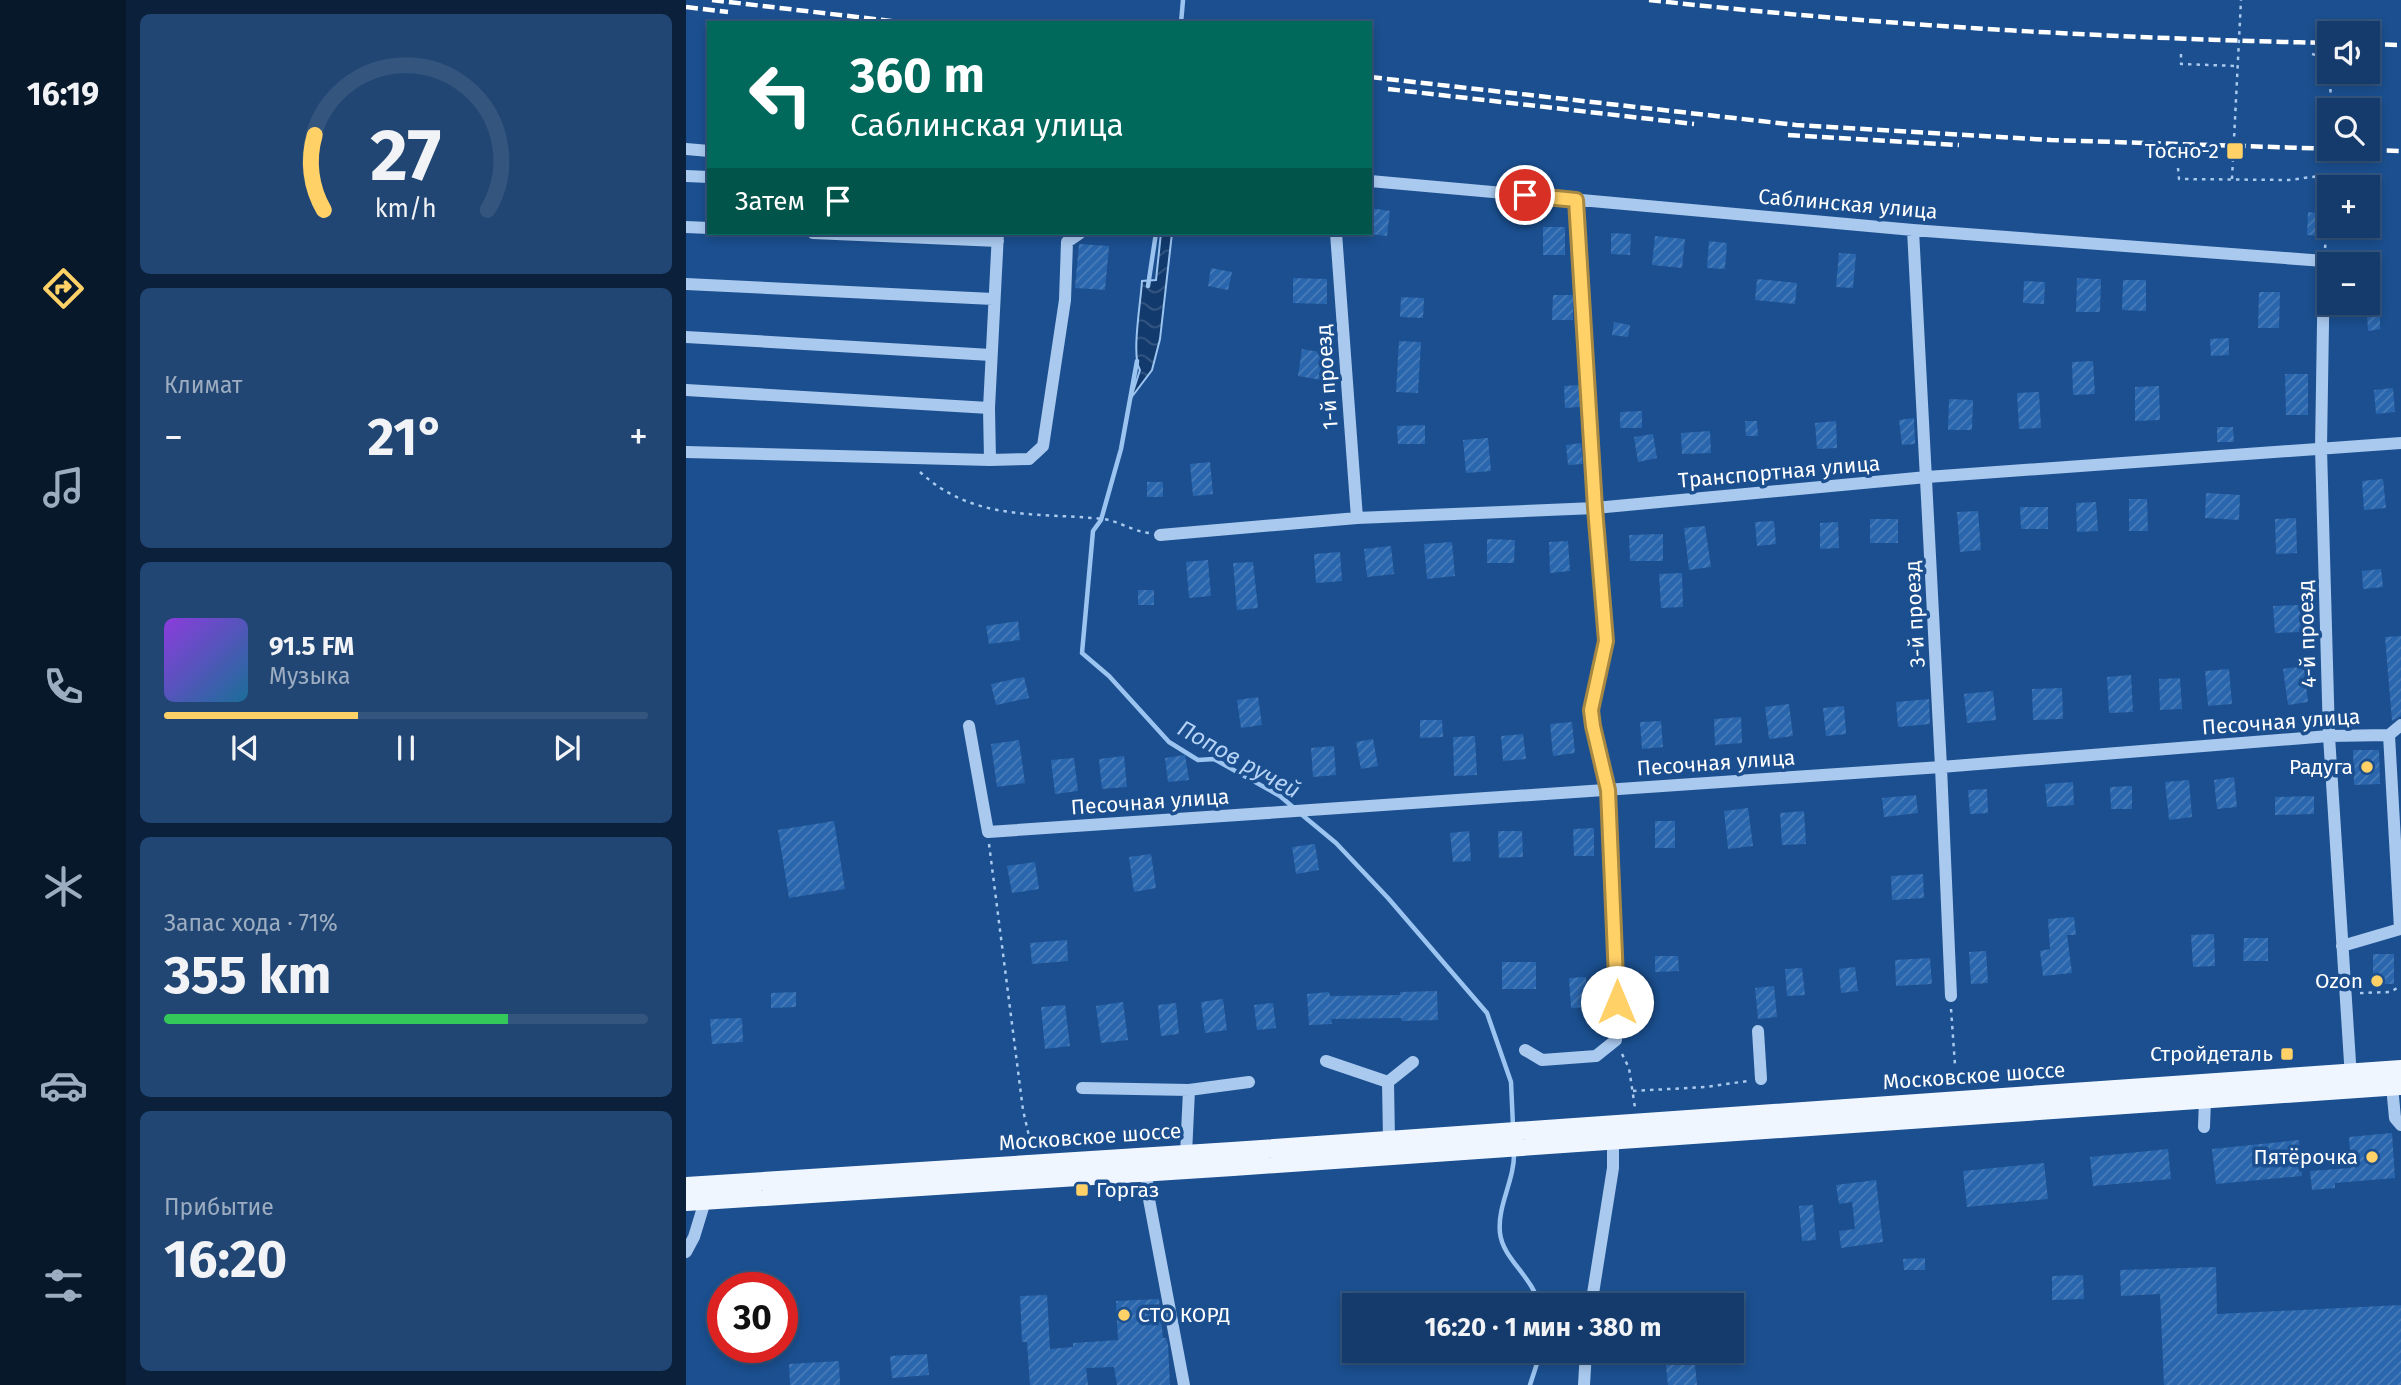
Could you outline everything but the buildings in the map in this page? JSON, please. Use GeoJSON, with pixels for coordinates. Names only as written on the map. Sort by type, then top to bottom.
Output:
{"type":"FeatureCollection","features":[{"type":"Feature","properties":{"kind":"main road","name":"Московское шоссе"},"geometry":{"type":"LineString","coordinates":[[1550,1137],[1613,1140],[2205,1099],[2352,1080],[2401,1069]]}},
{"type":"Feature","properties":{"kind":"main road","name":"Московское шоссе"},"geometry":{"type":"LineString","coordinates":[[1550,1137],[2352,1080],[2397,1086]]}},
{"type":"Feature","properties":{"kind":"main road"},"geometry":{"type":"LineString","coordinates":[[1497,1140],[1550,1137]]}},
{"type":"Feature","properties":{"kind":"main road","name":"Московское шоссе"},"geometry":{"type":"LineString","coordinates":[[686,1186],[1146,1164],[1186,1154],[1389,1140],[1497,1140]]}},
{"type":"Feature","properties":{"kind":"main road","name":"Московское шоссе"},"geometry":{"type":"LineString","coordinates":[[686,1202],[1146,1164],[1497,1140]]}},
{"type":"Feature","properties":{"kind":"street"},"geometry":{"type":"LineString","coordinates":[[686,150],[707,151]]}},
{"type":"Feature","properties":{"kind":"street"},"geometry":{"type":"LineString","coordinates":[[686,176],[707,177]]}},
{"type":"Feature","properties":{"kind":"street","name":"Саблинская улица"},"geometry":{"type":"LineString","coordinates":[[1372,181],[1913,230],[2317,260]]}},
{"type":"Feature","properties":{"kind":"street"},"geometry":{"type":"LineString","coordinates":[[1525,1050],[1542,1060],[1596,1056],[1616,1040],[1618,983],[1608,790],[1591,710],[1606,641],[1576,200]]}},
{"type":"Feature","properties":{"kind":"street"},"geometry":{"type":"LineString","coordinates":[[686,227],[707,228]]}},
{"type":"Feature","properties":{"kind":"street","name":"3-й проезд"},"geometry":{"type":"LineString","coordinates":[[1913,230],[1951,996]]}},
{"type":"Feature","properties":{"kind":"street"},"geometry":{"type":"LineString","coordinates":[[906,235],[998,237],[989,408],[990,460]]}},
{"type":"Feature","properties":{"kind":"street"},"geometry":{"type":"LineString","coordinates":[[686,452],[1029,459],[1042,446],[1065,300],[1067,242],[1077,235]]}},
{"type":"Feature","properties":{"kind":"street","name":"1-й проезд"},"geometry":{"type":"LineString","coordinates":[[1336,235],[1357,518]]}},
{"type":"Feature","properties":{"kind":"street"},"geometry":{"type":"LineString","coordinates":[[686,284],[993,299]]}},
{"type":"Feature","properties":{"kind":"street","name":"4-й проезд"},"geometry":{"type":"LineString","coordinates":[[2323,315],[2321,448],[2329,736],[2352,1080]]}},
{"type":"Feature","properties":{"kind":"street"},"geometry":{"type":"LineString","coordinates":[[686,337],[991,355]]}},
{"type":"Feature","properties":{"kind":"street"},"geometry":{"type":"LineString","coordinates":[[686,390],[989,408]]}},
{"type":"Feature","properties":{"kind":"street","name":"Транспортная улица"},"geometry":{"type":"LineString","coordinates":[[1160,536],[1357,518],[1595,508],[1927,477],[2401,443]]}},
{"type":"Feature","properties":{"kind":"street","name":"Песочная улица"},"geometry":{"type":"LineString","coordinates":[[988,832],[1941,767],[2329,736],[2389,735],[2401,725]]}},
{"type":"Feature","properties":{"kind":"street"},"geometry":{"type":"LineString","coordinates":[[969,726],[988,832]]}},
{"type":"Feature","properties":{"kind":"street"},"geometry":{"type":"LineString","coordinates":[[2342,946],[2400,929],[2397,785],[2389,735]]}},
{"type":"Feature","properties":{"kind":"street"},"geometry":{"type":"LineString","coordinates":[[1758,1031],[1761,1079]]}},
{"type":"Feature","properties":{"kind":"street"},"geometry":{"type":"LineString","coordinates":[[1326,1061],[1388,1082]]}},
{"type":"Feature","properties":{"kind":"street"},"geometry":{"type":"LineString","coordinates":[[1388,1082],[1413,1062]]}},
{"type":"Feature","properties":{"kind":"street"},"geometry":{"type":"LineString","coordinates":[[1082,1088],[1189,1090],[1248,1082]]}},
{"type":"Feature","properties":{"kind":"street"},"geometry":{"type":"LineString","coordinates":[[1388,1082],[1389,1140]]}},
{"type":"Feature","properties":{"kind":"street"},"geometry":{"type":"LineString","coordinates":[[2397,1086],[2395,1118],[2401,1125]]}},
{"type":"Feature","properties":{"kind":"street"},"geometry":{"type":"LineString","coordinates":[[1186,1154],[1189,1090]]}},
{"type":"Feature","properties":{"kind":"street"},"geometry":{"type":"LineString","coordinates":[[2204,1127],[2205,1099]]}},
{"type":"Feature","properties":{"kind":"street"},"geometry":{"type":"LineString","coordinates":[[1593,1293],[1614,1168],[1613,1140]]}},
{"type":"Feature","properties":{"kind":"street"},"geometry":{"type":"LineString","coordinates":[[1146,1164],[1148,1194],[1184,1385]]}},
{"type":"Feature","properties":{"kind":"street"},"geometry":{"type":"LineString","coordinates":[[686,1252],[694,1237],[705,1201]]}},
{"type":"Feature","properties":{"kind":"street"},"geometry":{"type":"LineString","coordinates":[[1584,1385],[1585,1363]]}},
{"type":"Feature","properties":{"kind":"path"},"geometry":{"type":"LineString","coordinates":[[2232,179],[2241,0]]}},
{"type":"Feature","properties":{"kind":"path"},"geometry":{"type":"LineString","coordinates":[[2180,54],[2181,64],[2237,66]]}},
{"type":"Feature","properties":{"kind":"path"},"geometry":{"type":"LineString","coordinates":[[2312,54],[2317,55]]}},
{"type":"Feature","properties":{"kind":"path"},"geometry":{"type":"LineString","coordinates":[[2178,168],[2179,179],[2289,180],[2317,176]]}},
{"type":"Feature","properties":{"kind":"path"},"geometry":{"type":"LineString","coordinates":[[905,458],[936,487],[1003,513],[1107,519],[1134,531],[1160,536]]}},
{"type":"Feature","properties":{"kind":"path"},"geometry":{"type":"LineString","coordinates":[[988,832],[1023,1110],[1032,1149]]}},
{"type":"Feature","properties":{"kind":"path"},"geometry":{"type":"LineString","coordinates":[[2347,993],[2390,992],[2401,986]]}},
{"type":"Feature","properties":{"kind":"path"},"geometry":{"type":"LineString","coordinates":[[1951,996],[1955,1065]]}},
{"type":"Feature","properties":{"kind":"path"},"geometry":{"type":"LineString","coordinates":[[1616,1040],[1629,1068],[1635,1108]]}},
{"type":"Feature","properties":{"kind":"path"},"geometry":{"type":"LineString","coordinates":[[1633,1091],[1705,1087],[1761,1079]]}},
{"type":"Feature","properties":{"kind":"water"},"geometry":{"type":"Polygon","coordinates":[[[1161,235],[1172,235],[1160,339],[1152,370],[1131,398],[1140,370],[1136,341],[1142,281],[1156,280],[1161,235]]]}},
{"type":"Feature","properties":{"kind":"waterway","name":"Попов ручей"},"geometry":{"type":"LineString","coordinates":[[1181,21],[1183,0]]}},
{"type":"Feature","properties":{"kind":"waterway","name":"Попов ручей"},"geometry":{"type":"LineString","coordinates":[[1148,286],[1156,235]]}},
{"type":"Feature","properties":{"kind":"waterway","name":"Попов ручей"},"geometry":{"type":"LineString","coordinates":[[1137,361],[1121,449],[1101,520],[1093,531],[1082,653],[1109,676],[1169,742],[1198,760],[1214,759],[1280,796],[1294,808]]}},
{"type":"Feature","properties":{"kind":"waterway","name":"Попов ручей"},"geometry":{"type":"LineString","coordinates":[[1301,814],[1336,843],[1388,898],[1487,1013],[1511,1082],[1513,1126]]}},
{"type":"Feature","properties":{"kind":"waterway","name":"Попов ручей"},"geometry":{"type":"LineString","coordinates":[[1514,1152],[1512,1173],[1501,1212],[1500,1233],[1507,1252],[1534,1293]]}},
{"type":"Feature","properties":{"kind":"waterway","name":"Попов ручей"},"geometry":{"type":"LineString","coordinates":[[1530,1385],[1537,1363]]}},
{"type":"Feature","properties":{"kind":"railway"},"geometry":{"type":"LineString","coordinates":[[712,0],[891,21]]}},
{"type":"Feature","properties":{"kind":"railway"},"geometry":{"type":"LineString","coordinates":[[1649,0],[1819,17],[1989,29],[2317,43]]}},
{"type":"Feature","properties":{"kind":"railway"},"geometry":{"type":"LineString","coordinates":[[686,7],[728,12]]}},
{"type":"Feature","properties":{"kind":"railway"},"geometry":{"type":"LineString","coordinates":[[2380,44],[2401,45]]}},
{"type":"Feature","properties":{"kind":"railway"},"geometry":{"type":"LineString","coordinates":[[1372,77],[1796,125],[2051,140],[2401,151]]}},
{"type":"Feature","properties":{"kind":"railway"},"geometry":{"type":"LineString","coordinates":[[1388,89],[1694,124]]}},
{"type":"Feature","properties":{"kind":"railway"},"geometry":{"type":"LineString","coordinates":[[1788,135],[1959,145]]}},
{"type":"Feature","properties":{"kind":"place","name":"Тосно-2"},"geometry":{"type":"Point","coordinates":[2235,151]}},
{"type":"Feature","properties":{"kind":"place","name":"Радуга"},"geometry":{"type":"Point","coordinates":[2367,767]}},
{"type":"Feature","properties":{"kind":"place","name":"Ozon"},"geometry":{"type":"Point","coordinates":[2377,981]}},
{"type":"Feature","properties":{"kind":"place","name":"Стройдеталь"},"geometry":{"type":"Point","coordinates":[2287,1054]}},
{"type":"Feature","properties":{"kind":"place","name":"Пятёрочка"},"geometry":{"type":"Point","coordinates":[2372,1157]}},
{"type":"Feature","properties":{"kind":"place","name":"Горгаз"},"geometry":{"type":"Point","coordinates":[1082,1190]}},
{"type":"Feature","properties":{"kind":"place","name":"СТО КОРД"},"geometry":{"type":"Point","coordinates":[1124,1315]}},
{"type":"Feature","properties":{"kind":"route"},"geometry":{"type":"LineString","coordinates":[[1525,195],[1576,200],[1606,641],[1591,710],[1608,790],[1617,1002]]}}]}
